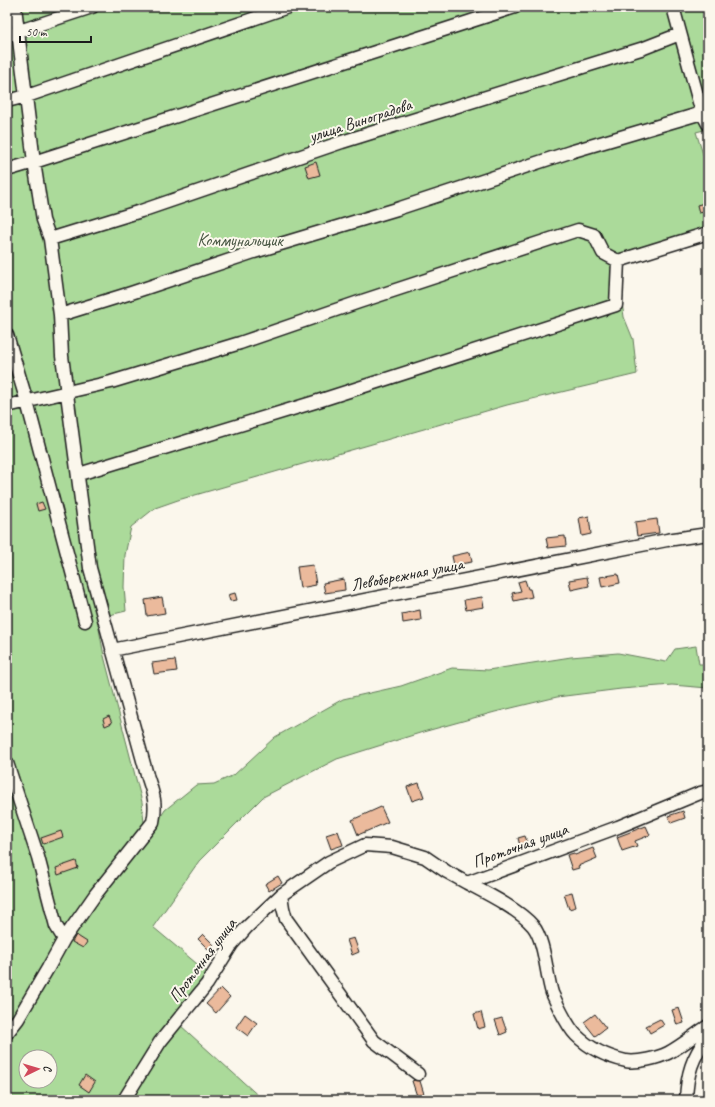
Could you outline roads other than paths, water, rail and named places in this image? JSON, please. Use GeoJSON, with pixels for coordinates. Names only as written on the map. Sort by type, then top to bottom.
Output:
{"type":"FeatureCollection","features":[{"type":"Feature","properties":{"kind":"street"},"geometry":{"type":"LineString","coordinates":[[7,1033],[22,1013],[64,939],[95,895],[153,822],[155,810],[152,788],[146,775],[90,568],[79,474],[62,356],[60,315],[50,239],[44,220],[34,162],[15,7]]}},
{"type":"Feature","properties":{"kind":"street"},"geometry":{"type":"LineString","coordinates":[[7,35],[92,7]]}},
{"type":"Feature","properties":{"kind":"street"},"geometry":{"type":"LineString","coordinates":[[7,102],[288,7]]}},
{"type":"Feature","properties":{"kind":"street"},"geometry":{"type":"LineString","coordinates":[[7,170],[515,7]]}},
{"type":"Feature","properties":{"kind":"street"},"geometry":{"type":"LineString","coordinates":[[673,7],[702,113],[708,124]]}},
{"type":"Feature","properties":{"kind":"street","name":"улица Виноградова"},"geometry":{"type":"LineString","coordinates":[[50,239],[148,209],[342,142],[644,48],[680,34]]}},
{"type":"Feature","properties":{"kind":"street"},"geometry":{"type":"LineString","coordinates":[[60,315],[570,152],[702,113]]}},
{"type":"Feature","properties":{"kind":"street"},"geometry":{"type":"LineString","coordinates":[[7,406],[111,382],[240,343],[578,230],[594,235],[603,253],[618,261],[708,233]]}},
{"type":"Feature","properties":{"kind":"street"},"geometry":{"type":"LineString","coordinates":[[79,474],[322,400],[616,305],[618,261]]}},
{"type":"Feature","properties":{"kind":"street"},"geometry":{"type":"LineString","coordinates":[[7,335],[27,402],[85,621]]}},
{"type":"Feature","properties":{"kind":"street","name":"Левобережная улица"},"geometry":{"type":"LineString","coordinates":[[112,650],[668,540],[708,534]]}},
{"type":"Feature","properties":{"kind":"street"},"geometry":{"type":"LineString","coordinates":[[7,763],[38,857],[56,926],[64,939]]}},
{"type":"Feature","properties":{"kind":"street","name":"Проточная улица"},"geometry":{"type":"LineString","coordinates":[[124,1100],[160,1042],[207,984],[232,944],[246,928],[281,895],[329,862],[365,845],[392,847],[425,858],[467,883],[618,828],[708,791]]}},
{"type":"Feature","properties":{"kind":"street"},"geometry":{"type":"LineString","coordinates":[[467,883],[518,913],[532,925],[540,940],[553,993],[563,1015],[575,1034],[587,1044],[601,1052],[627,1062],[641,1061],[668,1053],[708,1026]]}},
{"type":"Feature","properties":{"kind":"street"},"geometry":{"type":"LineString","coordinates":[[281,895],[286,919],[374,1041],[418,1074]]}},
{"type":"Feature","properties":{"kind":"street"},"geometry":{"type":"LineString","coordinates":[[686,1100],[686,1084],[690,1070],[699,1048],[708,1036]]}},
{"type":"Feature","properties":{"kind":"park label","name":"Коммунальщик"},"geometry":{"type":"Point","coordinates":[240,240]}}]}
